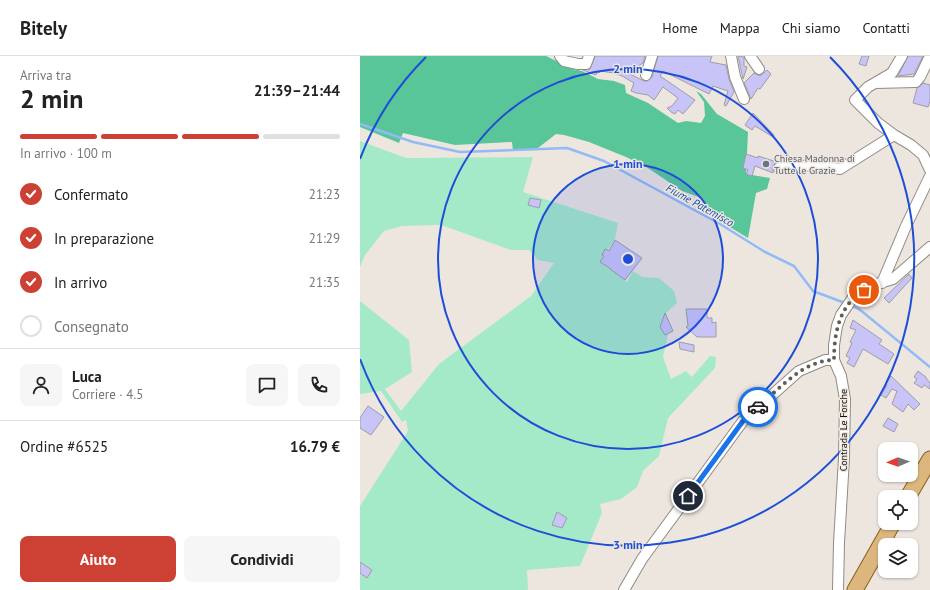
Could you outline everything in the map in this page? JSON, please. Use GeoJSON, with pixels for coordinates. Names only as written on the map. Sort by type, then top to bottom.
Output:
{"type":"FeatureCollection","features":[{"type":"Feature","properties":{"kind":"main road"},"geometry":{"type":"LineString","coordinates":[[912,490],[930,459]]}},
{"type":"Feature","properties":{"kind":"main road"},"geometry":{"type":"LineString","coordinates":[[855,590],[889,530]]}},
{"type":"Feature","properties":{"kind":"street"},"geometry":{"type":"LineString","coordinates":[[560,56],[564,61],[586,64],[589,56]]}},
{"type":"Feature","properties":{"kind":"street"},"geometry":{"type":"LineString","coordinates":[[646,75],[652,56]]}},
{"type":"Feature","properties":{"kind":"street"},"geometry":{"type":"LineString","coordinates":[[731,56],[735,77],[744,99]]}},
{"type":"Feature","properties":{"kind":"street"},"geometry":{"type":"LineString","coordinates":[[750,56],[759,69]]}},
{"type":"Feature","properties":{"kind":"street"},"geometry":{"type":"LineString","coordinates":[[902,56],[892,73],[868,87],[854,100],[878,123],[894,135],[912,145],[924,155],[930,170]]}},
{"type":"Feature","properties":{"kind":"street"},"geometry":{"type":"LineString","coordinates":[[875,83],[916,82],[930,56]]}},
{"type":"Feature","properties":{"kind":"street"},"geometry":{"type":"LineString","coordinates":[[779,168],[814,165],[840,168],[894,135]]}},
{"type":"Feature","properties":{"kind":"street"},"geometry":{"type":"LineString","coordinates":[[882,283],[906,226],[930,176]]}},
{"type":"Feature","properties":{"kind":"street","name":"Contrada Le Forche"},"geometry":{"type":"LineString","coordinates":[[838,590],[845,398],[841,376],[834,360],[836,333],[841,315],[854,296],[873,285],[893,280],[930,247]]}},
{"type":"Feature","properties":{"kind":"street"},"geometry":{"type":"LineString","coordinates":[[624,590],[642,559],[743,421],[799,372],[826,360],[834,360]]}},
{"type":"Feature","properties":{"kind":"green space"},"geometry":{"type":"Polygon","coordinates":[[[360,56],[546,56],[598,79],[614,81],[625,85],[626,93],[648,103],[678,123],[686,121],[701,123],[705,116],[704,102],[696,91],[701,94],[717,114],[748,132],[746,174],[770,178],[767,189],[756,193],[748,238],[720,221],[707,204],[699,197],[682,191],[648,168],[626,157],[589,142],[556,134],[538,148],[513,151],[512,142],[455,145],[403,133],[399,143],[360,127],[360,56]]]}},
{"type":"Feature","properties":{"kind":"green space"},"geometry":{"type":"Polygon","coordinates":[[[360,141],[406,158],[533,157],[523,192],[618,223],[615,239],[600,262],[627,282],[633,271],[642,277],[659,278],[674,291],[677,303],[664,315],[660,327],[668,334],[663,357],[671,379],[686,371],[692,377],[710,356],[716,357],[715,368],[668,418],[659,456],[643,471],[637,487],[621,499],[600,504],[602,513],[580,566],[527,570],[528,590],[360,590],[360,506],[408,431],[406,420],[402,422],[381,391],[360,394],[360,301],[409,340],[412,372],[385,389],[401,411],[439,364],[531,296],[554,263],[538,260],[529,250],[511,250],[441,225],[402,226],[384,231],[365,255],[360,267],[360,141]]]}},
{"type":"Feature","properties":{"kind":"building"},"geometry":{"type":"Polygon","coordinates":[[[595,56],[645,56],[643,63],[628,73],[647,81],[652,77],[658,56],[712,56],[710,62],[726,65],[734,92],[726,106],[724,105],[728,91],[713,86],[709,94],[663,71],[660,76],[695,100],[683,114],[678,110],[675,114],[667,108],[672,106],[678,98],[663,87],[654,100],[648,95],[631,91],[634,83],[622,76],[600,71],[599,73],[597,72],[596,75],[583,70],[590,69],[595,56]]]}},
{"type":"Feature","properties":{"kind":"building"},"geometry":{"type":"Polygon","coordinates":[[[738,56],[744,57],[744,66],[747,67],[743,79],[738,56]]]}},
{"type":"Feature","properties":{"kind":"building"},"geometry":{"type":"Polygon","coordinates":[[[862,56],[869,56],[866,66],[859,64],[862,56]]]}},
{"type":"Feature","properties":{"kind":"building"},"geometry":{"type":"Polygon","coordinates":[[[908,56],[923,56],[914,74],[898,76],[908,56]]]}},
{"type":"Feature","properties":{"kind":"building"},"geometry":{"type":"Polygon","coordinates":[[[767,70],[771,74],[760,89],[758,88],[751,99],[744,83],[754,73],[760,76],[767,70]]]}},
{"type":"Feature","properties":{"kind":"building"},"geometry":{"type":"Polygon","coordinates":[[[923,83],[930,85],[930,101],[928,107],[913,103],[917,88],[923,83]]]}},
{"type":"Feature","properties":{"kind":"building"},"geometry":{"type":"Polygon","coordinates":[[[753,113],[774,135],[773,137],[755,126],[752,130],[745,125],[753,113]]]}},
{"type":"Feature","properties":{"kind":"building"},"geometry":{"type":"Polygon","coordinates":[[[746,154],[777,162],[773,166],[773,173],[755,166],[752,176],[746,174],[748,170],[743,168],[746,154]]]}},
{"type":"Feature","properties":{"kind":"building"},"geometry":{"type":"Polygon","coordinates":[[[530,198],[541,200],[539,208],[528,205],[530,198]]]}},
{"type":"Feature","properties":{"kind":"building"},"geometry":{"type":"Polygon","coordinates":[[[615,240],[642,258],[625,280],[600,262],[604,256],[602,255],[605,249],[609,251],[615,240]]]}},
{"type":"Feature","properties":{"kind":"building"},"geometry":{"type":"Polygon","coordinates":[[[909,274],[912,278],[889,303],[884,298],[909,274]]]}},
{"type":"Feature","properties":{"kind":"building"},"geometry":{"type":"Polygon","coordinates":[[[686,309],[707,309],[707,318],[712,318],[712,323],[716,322],[716,337],[697,337],[686,327],[688,326],[686,309]]]}},
{"type":"Feature","properties":{"kind":"building"},"geometry":{"type":"Polygon","coordinates":[[[665,313],[673,331],[665,335],[660,327],[665,313]]]}},
{"type":"Feature","properties":{"kind":"building"},"geometry":{"type":"Polygon","coordinates":[[[853,320],[882,340],[879,344],[894,354],[888,364],[863,349],[854,367],[847,363],[850,358],[846,356],[852,343],[850,342],[856,330],[850,328],[853,320]]]}},
{"type":"Feature","properties":{"kind":"building"},"geometry":{"type":"Polygon","coordinates":[[[679,342],[694,345],[694,352],[680,349],[679,342]]]}},
{"type":"Feature","properties":{"kind":"building"},"geometry":{"type":"Polygon","coordinates":[[[918,371],[926,377],[930,383],[930,389],[924,385],[922,388],[914,383],[917,379],[914,377],[918,371]]]}},
{"type":"Feature","properties":{"kind":"building"},"geometry":{"type":"Polygon","coordinates":[[[891,376],[920,404],[914,410],[908,404],[903,412],[892,404],[897,391],[892,389],[886,398],[881,395],[891,376]]]}},
{"type":"Feature","properties":{"kind":"building"},"geometry":{"type":"Polygon","coordinates":[[[368,406],[384,417],[371,435],[360,428],[360,418],[368,406]]]}},
{"type":"Feature","properties":{"kind":"building"},"geometry":{"type":"Polygon","coordinates":[[[888,418],[898,424],[894,432],[883,426],[888,418]]]}},
{"type":"Feature","properties":{"kind":"building"},"geometry":{"type":"Polygon","coordinates":[[[557,512],[567,518],[562,528],[552,525],[557,512]]]}},
{"type":"Feature","properties":{"kind":"building"},"geometry":{"type":"Polygon","coordinates":[[[360,562],[372,570],[367,578],[360,573],[360,562]]]}},
{"type":"Feature","properties":{"kind":"waterway","name":"Fiume Patemisco"},"geometry":{"type":"LineString","coordinates":[[360,124],[413,142],[460,152],[567,148],[604,161],[720,224],[765,252],[794,266],[813,291],[845,303]]}},
{"type":"Feature","properties":{"kind":"waterway","name":"Fiume Patemisco"},"geometry":{"type":"LineString","coordinates":[[850,305],[859,309],[930,367]]}},
{"type":"Feature","properties":{"kind":"way so far"},"geometry":{"type":"LineString","coordinates":[[758,407],[799,372],[826,360],[834,360],[834,345],[837,326],[841,315],[854,296],[864,290]]}},
{"type":"Feature","properties":{"kind":"place","name":"Chiesa Madonna di Tutte le Grazie"},"geometry":{"type":"Point","coordinates":[766,164]}},
{"type":"Feature","properties":{"kind":"route"},"geometry":{"type":"LineString","coordinates":[[688,496],[743,421],[758,407]]}}]}
